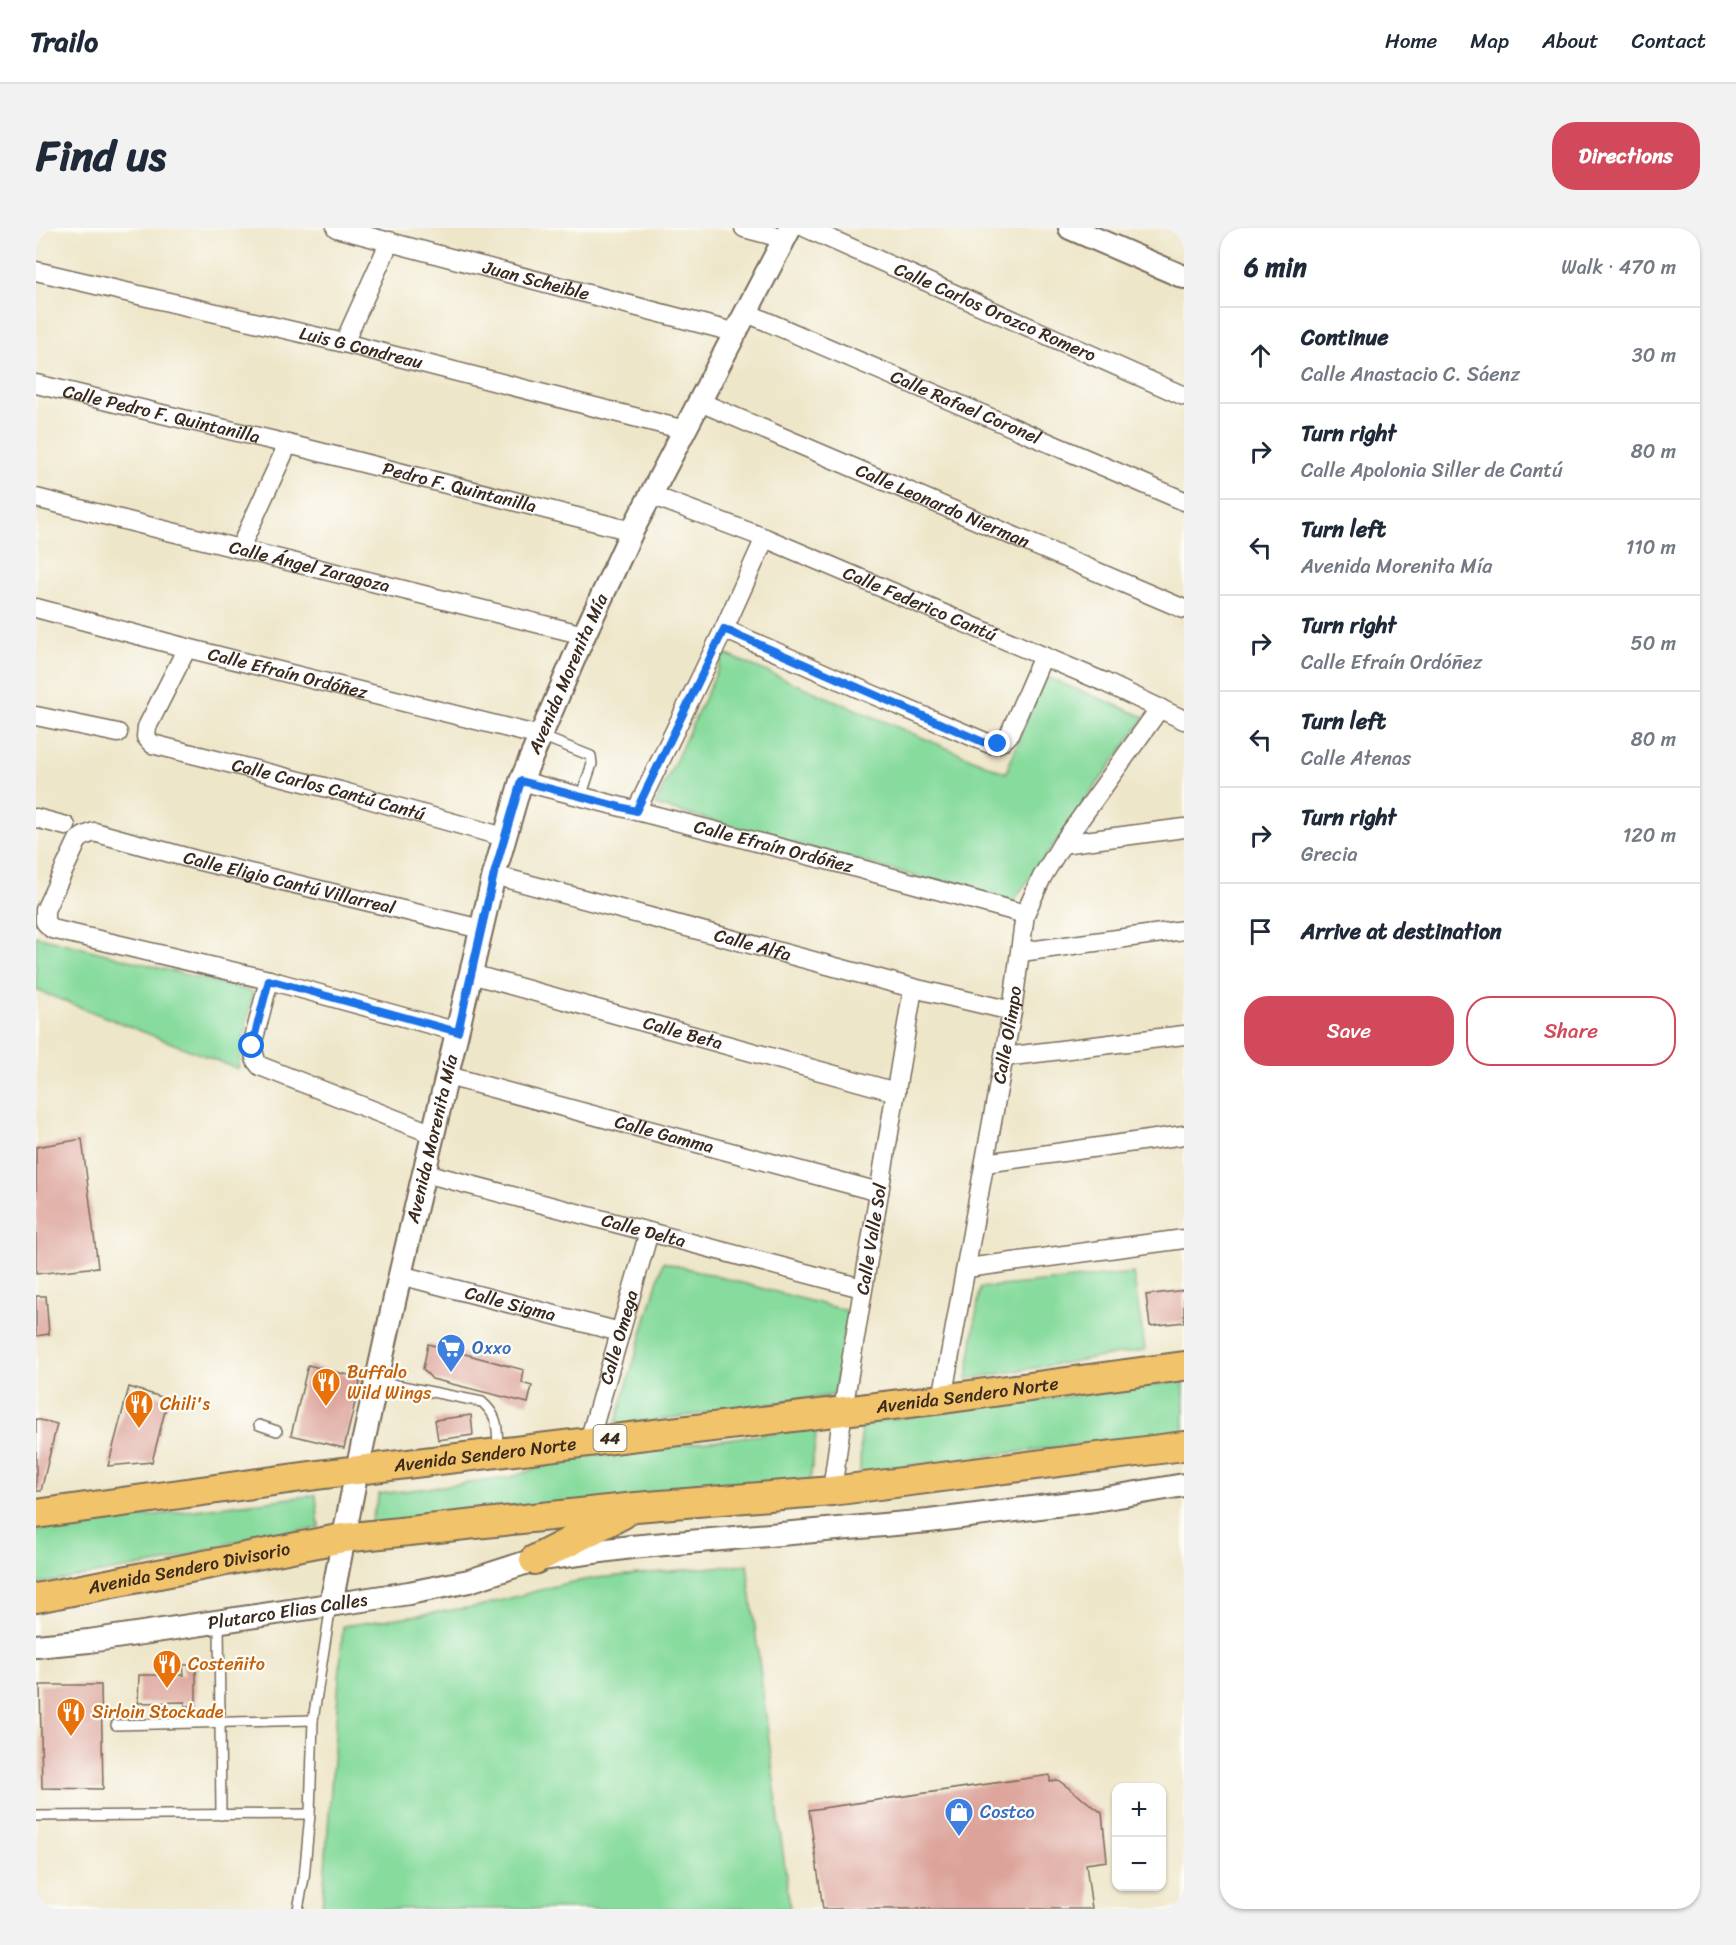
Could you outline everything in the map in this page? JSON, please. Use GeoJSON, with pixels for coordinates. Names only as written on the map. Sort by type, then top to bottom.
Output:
{"type":"FeatureCollection","features":[{"type":"Feature","properties":{"kind":"main road","name":"Avenida Sendero Norte"},"geometry":{"type":"LineString","coordinates":[[36,1514],[357,1470],[942,1399],[1184,1366]]}},
{"type":"Feature","properties":{"kind":"main road"},"geometry":{"type":"LineString","coordinates":[[343,1538],[636,1507],[832,1491],[1178,1450]]}},
{"type":"Feature","properties":{"kind":"main road"},"geometry":{"type":"LineString","coordinates":[[534,1560],[636,1507]]}},
{"type":"Feature","properties":{"kind":"main road","name":"Avenida Sendero Divisorio"},"geometry":{"type":"LineString","coordinates":[[41,1600],[343,1538]]}},
{"type":"Feature","properties":{"kind":"street","name":"Juan Scheible"},"geometry":{"type":"LineString","coordinates":[[336,228],[742,323]]}},
{"type":"Feature","properties":{"kind":"street"},"geometry":{"type":"LineString","coordinates":[[744,228],[788,234]]}},
{"type":"Feature","properties":{"kind":"street","name":"Calle Carlos Orozco Romero"},"geometry":{"type":"LineString","coordinates":[[806,228],[1184,396]]}},
{"type":"Feature","properties":{"kind":"street"},"geometry":{"type":"LineString","coordinates":[[1070,228],[1184,277]]}},
{"type":"Feature","properties":{"kind":"street","name":"Avenida Morenita Mía"},"geometry":{"type":"LineString","coordinates":[[331,1604],[357,1470],[400,1275],[494,874],[521,781],[632,531],[788,234]]}},
{"type":"Feature","properties":{"kind":"street"},"geometry":{"type":"LineString","coordinates":[[344,343],[390,242]]}},
{"type":"Feature","properties":{"kind":"street","name":"Luis G Condreau"},"geometry":{"type":"LineString","coordinates":[[36,271],[344,343],[685,430]]}},
{"type":"Feature","properties":{"kind":"street","name":"Calle Rafael Coronel"},"geometry":{"type":"LineString","coordinates":[[742,323],[1184,501]]}},
{"type":"Feature","properties":{"kind":"street","name":"Calle Pedro F. Quintanilla"},"geometry":{"type":"LineString","coordinates":[[36,384],[288,444]]}},
{"type":"Feature","properties":{"kind":"street","name":"Calle Leonardo Nierman"},"geometry":{"type":"LineString","coordinates":[[700,402],[1184,609]]}},
{"type":"Feature","properties":{"kind":"street"},"geometry":{"type":"LineString","coordinates":[[240,548],[288,444]]}},
{"type":"Feature","properties":{"kind":"street","name":"Pedro F. Quintanilla"},"geometry":{"type":"LineString","coordinates":[[288,444],[632,531]]}},
{"type":"Feature","properties":{"kind":"street","name":"Calle Federico Cantú"},"geometry":{"type":"LineString","coordinates":[[651,495],[765,538],[1184,720]]}},
{"type":"Feature","properties":{"kind":"street","name":"Calle Ángel Zaragoza"},"geometry":{"type":"LineString","coordinates":[[36,498],[584,635]]}},
{"type":"Feature","properties":{"kind":"street"},"geometry":{"type":"LineString","coordinates":[[636,811],[724,629],[765,538]]}},
{"type":"Feature","properties":{"kind":"street","name":"Calle Efraín Ordóñez"},"geometry":{"type":"LineString","coordinates":[[36,608],[540,736]]}},
{"type":"Feature","properties":{"kind":"street"},"geometry":{"type":"LineString","coordinates":[[724,629],[983,742],[998,744],[1009,735],[1043,657]]}},
{"type":"Feature","properties":{"kind":"street","name":"Calle Carlos Cantú Cantú"},"geometry":{"type":"LineString","coordinates":[[187,648],[147,727],[146,737],[152,744],[340,791],[504,837]]}},
{"type":"Feature","properties":{"kind":"street","name":"Calle Olimpo"},"geometry":{"type":"LineString","coordinates":[[942,1399],[1012,1011],[1025,914],[1032,894],[1062,844],[1160,708]]}},
{"type":"Feature","properties":{"kind":"street"},"geometry":{"type":"LineString","coordinates":[[36,716],[118,733]]}},
{"type":"Feature","properties":{"kind":"street","name":"Calle Efraín Ordóñez"},"geometry":{"type":"LineString","coordinates":[[521,781],[839,863],[1025,914]]}},
{"type":"Feature","properties":{"kind":"street"},"geometry":{"type":"LineString","coordinates":[[36,818],[66,826]]}},
{"type":"Feature","properties":{"kind":"street"},"geometry":{"type":"LineString","coordinates":[[1062,844],[1184,828]]}},
{"type":"Feature","properties":{"kind":"street","name":"Calle Eligio Cantú Villarreal"},"geometry":{"type":"LineString","coordinates":[[269,980],[48,927],[44,917],[47,905],[78,840],[88,834],[99,833],[196,860],[481,929]]}},
{"type":"Feature","properties":{"kind":"street","name":"Calle Alfa"},"geometry":{"type":"LineString","coordinates":[[494,874],[913,988],[1012,1011]]}},
{"type":"Feature","properties":{"kind":"street"},"geometry":{"type":"LineString","coordinates":[[1021,952],[1184,930]]}},
{"type":"Feature","properties":{"kind":"street","name":"Calle Beta"},"geometry":{"type":"LineString","coordinates":[[471,974],[896,1092]]}},
{"type":"Feature","properties":{"kind":"street"},"geometry":{"type":"LineString","coordinates":[[433,1134],[260,1066],[256,1061],[252,1046],[269,980],[458,1032]]}},
{"type":"Feature","properties":{"kind":"street","name":"Calle Valle Sol"},"geometry":{"type":"LineString","coordinates":[[832,1491],[862,1288],[913,988]]}},
{"type":"Feature","properties":{"kind":"street"},"geometry":{"type":"LineString","coordinates":[[1004,1057],[1184,1035]]}},
{"type":"Feature","properties":{"kind":"street","name":"Calle Gamma"},"geometry":{"type":"LineString","coordinates":[[448,1076],[879,1192]]}},
{"type":"Feature","properties":{"kind":"street"},"geometry":{"type":"LineString","coordinates":[[985,1163],[1184,1134]]}},
{"type":"Feature","properties":{"kind":"street","name":"Calle Delta"},"geometry":{"type":"LineString","coordinates":[[424,1173],[862,1288]]}},
{"type":"Feature","properties":{"kind":"street","name":"Calle Omega"},"geometry":{"type":"LineString","coordinates":[[589,1441],[649,1232]]}},
{"type":"Feature","properties":{"kind":"street"},"geometry":{"type":"LineString","coordinates":[[967,1268],[1184,1239]]}},
{"type":"Feature","properties":{"kind":"street","name":"Calle Sigma"},"geometry":{"type":"LineString","coordinates":[[400,1275],[620,1332]]}},
{"type":"Feature","properties":{"kind":"street"},"geometry":{"type":"LineString","coordinates":[[534,1560],[642,1546],[929,1521],[1095,1500],[1184,1485]]}},
{"type":"Feature","properties":{"kind":"street","name":"Plutarco Elias Calles"},"geometry":{"type":"LineString","coordinates":[[36,1646],[89,1641],[409,1593],[469,1581],[534,1560]]}},
{"type":"Feature","properties":{"kind":"lane"},"geometry":{"type":"LineString","coordinates":[[540,736],[591,756],[592,764],[581,796]]}},
{"type":"Feature","properties":{"kind":"lane"},"geometry":{"type":"LineString","coordinates":[[376,1381],[482,1401],[492,1411],[497,1423],[498,1452]]}},
{"type":"Feature","properties":{"kind":"lane"},"geometry":{"type":"LineString","coordinates":[[260,1425],[277,1431]]}},
{"type":"Feature","properties":{"kind":"lane"},"geometry":{"type":"LineString","coordinates":[[298,1909],[304,1878],[310,1814],[314,1719],[331,1604]]}},
{"type":"Feature","properties":{"kind":"lane"},"geometry":{"type":"LineString","coordinates":[[219,1622],[220,1815]]}},
{"type":"Feature","properties":{"kind":"lane"},"geometry":{"type":"LineString","coordinates":[[116,1725],[314,1719]]}},
{"type":"Feature","properties":{"kind":"lane"},"geometry":{"type":"LineString","coordinates":[[36,1816],[310,1814]]}},
{"type":"Feature","properties":{"kind":"green space"},"geometry":{"type":"Polygon","coordinates":[[[725,654],[1006,773],[1044,676],[1145,717],[1012,903],[655,805],[725,654]]]}},
{"type":"Feature","properties":{"kind":"green space"},"geometry":{"type":"Polygon","coordinates":[[[36,936],[253,992],[238,1069],[36,990],[36,936]]]}},
{"type":"Feature","properties":{"kind":"green space"},"geometry":{"type":"Polygon","coordinates":[[[663,1262],[848,1311],[834,1395],[615,1426],[663,1262]]]}},
{"type":"Feature","properties":{"kind":"green space"},"geometry":{"type":"Polygon","coordinates":[[[1133,1273],[1145,1350],[967,1379],[980,1288],[1133,1273]]]}},
{"type":"Feature","properties":{"kind":"green space"},"geometry":{"type":"Polygon","coordinates":[[[1184,1381],[1184,1431],[860,1472],[861,1423],[1184,1381]]]}},
{"type":"Feature","properties":{"kind":"green space"},"geometry":{"type":"Polygon","coordinates":[[[817,1428],[810,1481],[369,1529],[379,1494],[508,1478],[571,1458],[817,1428]]]}},
{"type":"Feature","properties":{"kind":"green space"},"geometry":{"type":"Polygon","coordinates":[[[316,1495],[319,1528],[226,1544],[171,1561],[36,1584],[36,1530],[316,1495]]]}},
{"type":"Feature","properties":{"kind":"green space"},"geometry":{"type":"Polygon","coordinates":[[[747,1564],[790,1909],[322,1909],[343,1626],[480,1606],[563,1584],[596,1578],[747,1564]]]}},
{"type":"Feature","properties":{"kind":"building"},"geometry":{"type":"Polygon","coordinates":[[[82,1139],[98,1267],[36,1274],[36,1147],[82,1139]]]}},
{"type":"Feature","properties":{"kind":"building"},"geometry":{"type":"Polygon","coordinates":[[[1184,1290],[1184,1322],[1150,1326],[1146,1295],[1184,1290]]]}},
{"type":"Feature","properties":{"kind":"building"},"geometry":{"type":"Polygon","coordinates":[[[36,1296],[46,1296],[49,1334],[36,1336],[36,1296]]]}},
{"type":"Feature","properties":{"kind":"building"},"geometry":{"type":"Polygon","coordinates":[[[428,1344],[524,1370],[522,1383],[532,1386],[528,1403],[432,1379],[423,1369],[428,1344]]]}},
{"type":"Feature","properties":{"kind":"building","name":"Buffalo Wild Wings"},"geometry":{"type":"Polygon","coordinates":[[[308,1365],[361,1378],[344,1448],[291,1435],[308,1365]]]}},
{"type":"Feature","properties":{"kind":"building","name":"Chili's"},"geometry":{"type":"Polygon","coordinates":[[[129,1387],[168,1399],[152,1462],[108,1466],[129,1387]]]}},
{"type":"Feature","properties":{"kind":"building"},"geometry":{"type":"Polygon","coordinates":[[[471,1415],[473,1435],[438,1440],[435,1420],[471,1415]]]}},
{"type":"Feature","properties":{"kind":"building"},"geometry":{"type":"Polygon","coordinates":[[[36,1419],[57,1424],[41,1491],[36,1491],[36,1419]]]}},
{"type":"Feature","properties":{"kind":"building","name":"Costeñito"},"geometry":{"type":"Polygon","coordinates":[[[183,1665],[196,1665],[196,1706],[185,1706],[185,1702],[138,1703],[139,1675],[184,1675],[183,1665]]]}},
{"type":"Feature","properties":{"kind":"building","name":"Sirloin Stockade"},"geometry":{"type":"Polygon","coordinates":[[[40,1685],[101,1685],[103,1789],[42,1788],[40,1685]]]}},
{"type":"Feature","properties":{"kind":"building","name":"Costco"},"geometry":{"type":"Polygon","coordinates":[[[1050,1775],[1050,1781],[1058,1780],[1102,1813],[1107,1861],[1086,1864],[1092,1909],[823,1909],[809,1810],[1050,1775]]]}},
{"type":"Feature","properties":{"kind":"place","name":"Oxxo"},"geometry":{"type":"Point","coordinates":[451,1374]}},
{"type":"Feature","properties":{"kind":"place","name":"Buffalo Wild Wings"},"geometry":{"type":"Point","coordinates":[326,1408]}},
{"type":"Feature","properties":{"kind":"place","name":"Chili's"},"geometry":{"type":"Point","coordinates":[139,1430]}},
{"type":"Feature","properties":{"kind":"place","name":"Costeñito"},"geometry":{"type":"Point","coordinates":[167,1690]}},
{"type":"Feature","properties":{"kind":"place","name":"Sirloin Stockade"},"geometry":{"type":"Point","coordinates":[71,1738]}},
{"type":"Feature","properties":{"kind":"place","name":"Costco"},"geometry":{"type":"Point","coordinates":[959,1838]}},
{"type":"Feature","properties":{"kind":"route"},"geometry":{"type":"LineString","coordinates":[[252,1046],[269,980],[458,1032],[494,874],[521,781],[636,811],[724,629],[983,742],[998,744]]}}]}
